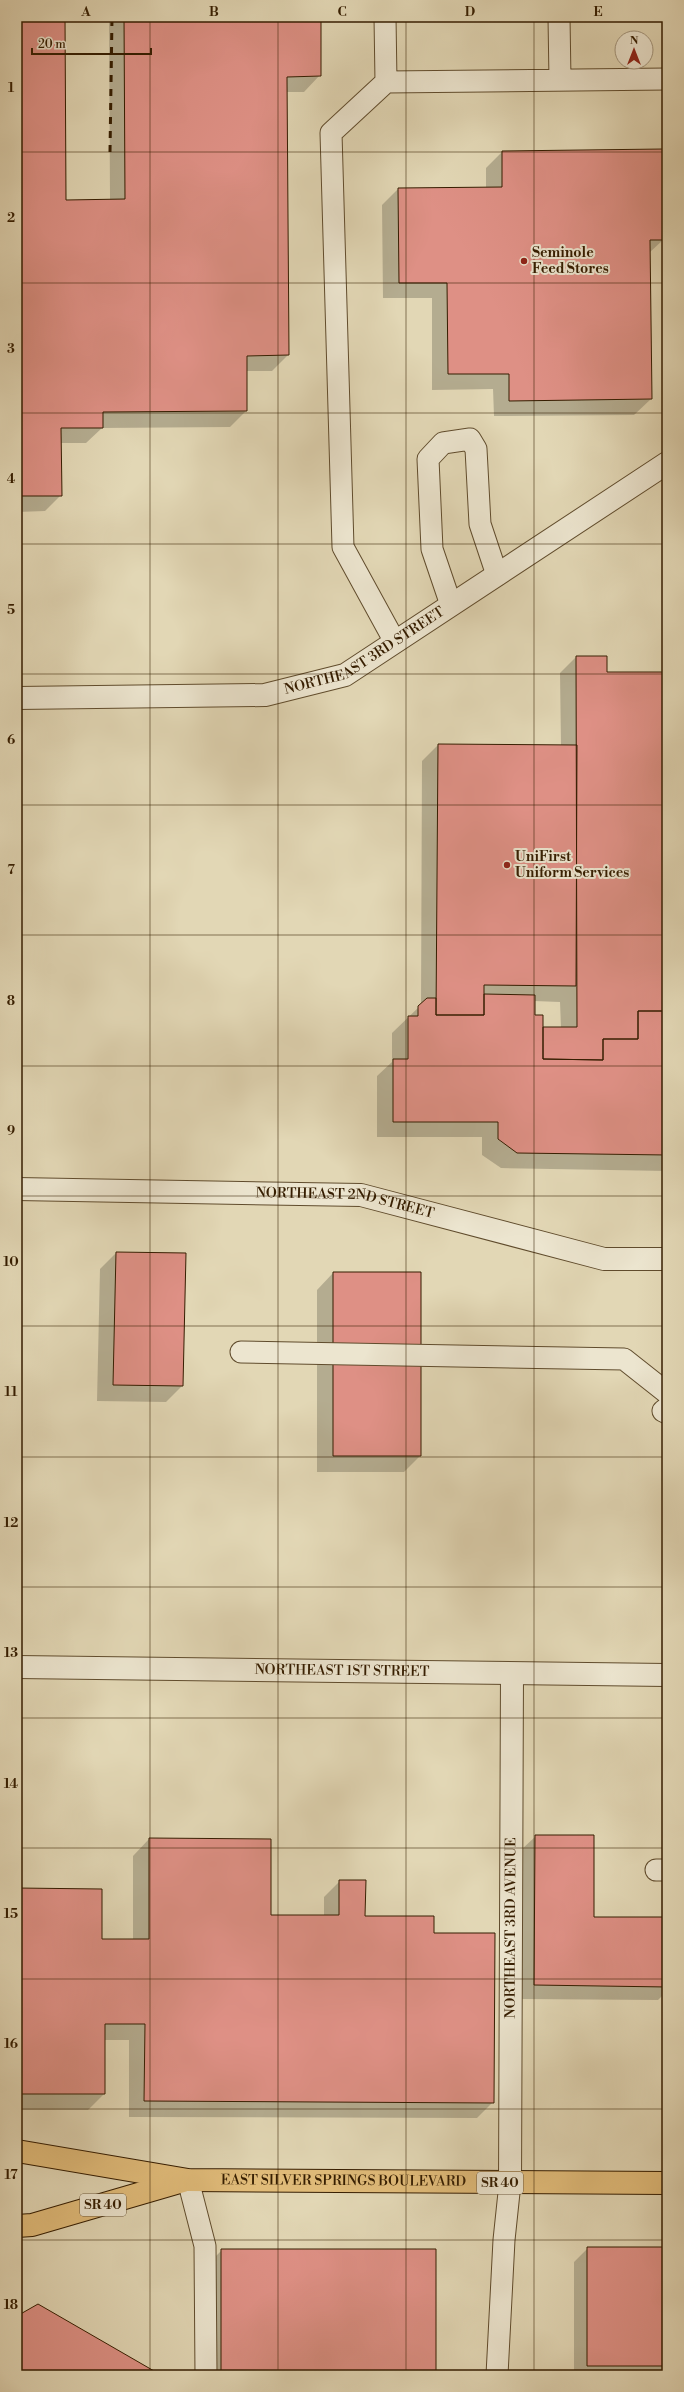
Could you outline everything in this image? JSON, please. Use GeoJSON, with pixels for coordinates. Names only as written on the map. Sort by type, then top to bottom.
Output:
{"type":"FeatureCollection","features":[{"type":"Feature","properties":{"kind":"main road","name":"EAST SILVER SPRINGS BOULEVARD"},"geometry":{"type":"LineString","coordinates":[[17,2151],[24,2150],[188,2180],[667,2183]]}},
{"type":"Feature","properties":{"kind":"main road","name":"EAST SILVER SPRINGS BOULEVARD"},"geometry":{"type":"LineString","coordinates":[[17,2226],[32,2225],[188,2180]]}},
{"type":"Feature","properties":{"kind":"street","name":"NORTHEAST 3RD STREET"},"geometry":{"type":"LineString","coordinates":[[17,698],[265,695],[345,675],[667,463]]}},
{"type":"Feature","properties":{"kind":"street","name":"NORTHEAST 2ND STREET"},"geometry":{"type":"LineString","coordinates":[[17,1189],[361,1195],[604,1259],[667,1259]]}},
{"type":"Feature","properties":{"kind":"street","name":"NORTHEAST 1ST STREET"},"geometry":{"type":"LineString","coordinates":[[17,1667],[667,1675]]}},
{"type":"Feature","properties":{"kind":"street","name":"NORTHEAST 3RD AVENUE"},"geometry":{"type":"LineString","coordinates":[[510,2183],[512,1674]]}},
{"type":"Feature","properties":{"kind":"lane"},"geometry":{"type":"LineString","coordinates":[[385,17],[386,82]]}},
{"type":"Feature","properties":{"kind":"lane"},"geometry":{"type":"LineString","coordinates":[[559,17],[560,80]]}},
{"type":"Feature","properties":{"kind":"lane"},"geometry":{"type":"LineString","coordinates":[[395,642],[343,547],[331,132],[386,82],[667,79]]}},
{"type":"Feature","properties":{"kind":"lane"},"geometry":{"type":"LineString","coordinates":[[451,605],[432,549],[428,459],[443,443],[470,439],[476,449],[480,524],[497,575]]}},
{"type":"Feature","properties":{"kind":"lane"},"geometry":{"type":"LineString","coordinates":[[241,1352],[624,1359],[667,1393]]}},
{"type":"Feature","properties":{"kind":"lane"},"geometry":{"type":"LineString","coordinates":[[667,1408],[662,1412],[667,1413]]}},
{"type":"Feature","properties":{"kind":"lane"},"geometry":{"type":"LineString","coordinates":[[188,2180],[205,2246],[206,2375]]}},
{"type":"Feature","properties":{"kind":"lane"},"geometry":{"type":"LineString","coordinates":[[497,2375],[504,2240],[510,2183]]}},
{"type":"Feature","properties":{"kind":"building"},"geometry":{"type":"Polygon","coordinates":[[[17,17],[65,17],[66,200],[125,199],[124,17],[321,17],[321,76],[287,77],[289,355],[247,356],[247,411],[103,412],[103,428],[61,428],[62,496],[17,496],[17,17]]]}},
{"type":"Feature","properties":{"kind":"building","name":"Seminole Feed Stores"},"geometry":{"type":"Polygon","coordinates":[[[663,149],[664,240],[650,240],[652,399],[509,401],[509,374],[448,374],[447,283],[399,283],[398,188],[502,187],[502,151],[663,149]]]}},
{"type":"Feature","properties":{"kind":"building","name":"UniFirst Uniform Services"},"geometry":{"type":"Polygon","coordinates":[[[576,656],[607,656],[607,672],[667,672],[667,1011],[638,1011],[638,1039],[603,1039],[603,1060],[543,1059],[543,1027],[577,1027],[576,656]]]}},
{"type":"Feature","properties":{"kind":"building","name":"UniFirst Uniform Services"},"geometry":{"type":"Polygon","coordinates":[[[438,744],[577,745],[576,986],[484,985],[484,1015],[436,1015],[438,744]]]}},
{"type":"Feature","properties":{"kind":"building"},"geometry":{"type":"Polygon","coordinates":[[[484,994],[535,995],[535,1015],[543,1015],[543,1059],[603,1060],[603,1039],[638,1039],[638,1011],[667,1011],[667,1155],[517,1153],[498,1139],[498,1122],[393,1122],[393,1059],[408,1059],[408,1016],[418,1016],[418,1006],[427,998],[436,998],[436,1015],[484,1015],[484,994]]]}},
{"type":"Feature","properties":{"kind":"building"},"geometry":{"type":"Polygon","coordinates":[[[116,1252],[186,1253],[183,1386],[113,1385],[116,1252]]]}},
{"type":"Feature","properties":{"kind":"building"},"geometry":{"type":"Polygon","coordinates":[[[333,1272],[421,1272],[421,1456],[333,1456],[333,1272]]]}},
{"type":"Feature","properties":{"kind":"building"},"geometry":{"type":"Polygon","coordinates":[[[535,1835],[594,1835],[594,1917],[667,1917],[667,1987],[534,1985],[535,1835]]]}},
{"type":"Feature","properties":{"kind":"building"},"geometry":{"type":"Polygon","coordinates":[[[149,1838],[271,1839],[271,1915],[339,1915],[339,1880],[366,1880],[365,1916],[434,1916],[434,1933],[495,1933],[494,2103],[144,2101],[145,2024],[105,2024],[105,2094],[17,2094],[17,1888],[102,1889],[102,1939],[149,1939],[149,1838]]]}},
{"type":"Feature","properties":{"kind":"building"},"geometry":{"type":"Polygon","coordinates":[[[587,2247],[667,2247],[667,2366],[587,2366],[587,2247]]]}},
{"type":"Feature","properties":{"kind":"building"},"geometry":{"type":"Polygon","coordinates":[[[221,2249],[436,2249],[436,2375],[221,2375],[221,2249]]]}},
{"type":"Feature","properties":{"kind":"building"},"geometry":{"type":"Polygon","coordinates":[[[38,2304],[161,2375],[17,2375],[17,2316],[38,2304]]]}},
{"type":"Feature","properties":{"kind":"railway"},"geometry":{"type":"LineString","coordinates":[[110,152],[112,17]]}},
{"type":"Feature","properties":{"kind":"place","name":"Seminole Feed Stores"},"geometry":{"type":"Point","coordinates":[524,261]}},
{"type":"Feature","properties":{"kind":"place","name":"UniFirst Uniform Services"},"geometry":{"type":"Point","coordinates":[507,865]}}]}
